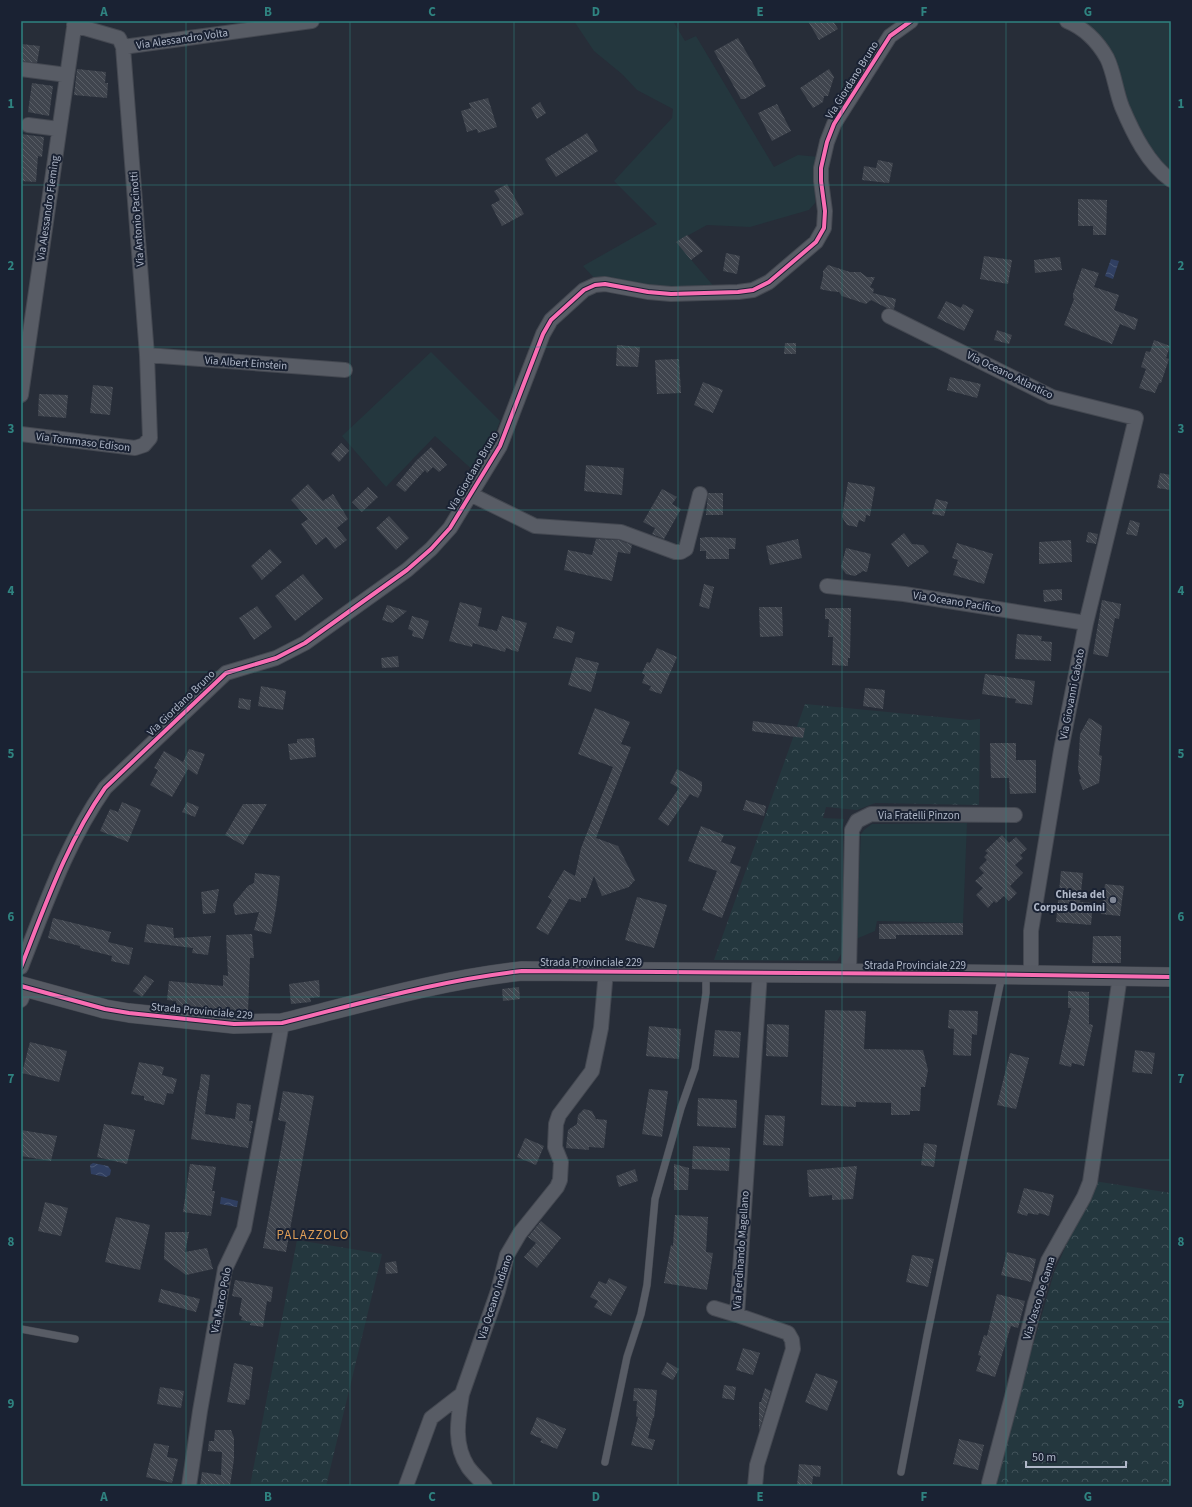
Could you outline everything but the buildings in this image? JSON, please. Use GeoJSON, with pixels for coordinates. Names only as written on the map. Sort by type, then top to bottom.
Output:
{"type":"FeatureCollection","features":[{"type":"Feature","properties":{"kind":"street","name":"Via Alessandro Volta"},"geometry":{"type":"LineString","coordinates":[[123,47],[312,21]]}},
{"type":"Feature","properties":{"kind":"street","name":"Via Giordano Bruno"},"geometry":{"type":"LineString","coordinates":[[21,967],[57,877],[93,806],[105,788],[226,673],[276,658],[305,643],[406,570],[431,549],[450,528],[500,446],[543,334],[551,320],[584,290],[595,285],[605,284],[648,292],[671,294],[738,292],[753,290],[769,282],[816,242],[824,228],[825,211],[821,181],[821,168],[827,142],[834,124],[890,36],[911,21]]}},
{"type":"Feature","properties":{"kind":"street"},"geometry":{"type":"LineString","coordinates":[[1068,21],[1078,26],[1092,38],[1107,58],[1122,107],[1148,158],[1171,180]]}},
{"type":"Feature","properties":{"kind":"street"},"geometry":{"type":"LineString","coordinates":[[75,23],[119,38],[123,47]]}},
{"type":"Feature","properties":{"kind":"street","name":"Via Alessandro Fleming"},"geometry":{"type":"LineString","coordinates":[[21,395],[75,23]]}},
{"type":"Feature","properties":{"kind":"street","name":"Via Antonio Pacinotti"},"geometry":{"type":"LineString","coordinates":[[123,47],[147,356],[151,430],[150,438],[144,445]]}},
{"type":"Feature","properties":{"kind":"street"},"geometry":{"type":"LineString","coordinates":[[21,69],[67,75]]}},
{"type":"Feature","properties":{"kind":"street"},"geometry":{"type":"LineString","coordinates":[[28,125],[59,129]]}},
{"type":"Feature","properties":{"kind":"street","name":"Via Oceano Atlantico"},"geometry":{"type":"LineString","coordinates":[[889,316],[1052,397],[1136,418]]}},
{"type":"Feature","properties":{"kind":"street","name":"Via Albert Einstein"},"geometry":{"type":"LineString","coordinates":[[147,356],[345,370]]}},
{"type":"Feature","properties":{"kind":"street","name":"Via Giovanni Caboto"},"geometry":{"type":"LineString","coordinates":[[1031,975],[1031,931],[1061,750],[1086,623],[1136,418]]}},
{"type":"Feature","properties":{"kind":"street","name":"Via Tommaso Edison"},"geometry":{"type":"LineString","coordinates":[[21,434],[135,448],[144,445]]}},
{"type":"Feature","properties":{"kind":"street"},"geometry":{"type":"LineString","coordinates":[[470,494],[535,526],[621,532],[675,552],[681,552],[686,549],[700,494]]}},
{"type":"Feature","properties":{"kind":"street","name":"Via Oceano Pacifico"},"geometry":{"type":"LineString","coordinates":[[827,586],[904,594],[1086,623]]}},
{"type":"Feature","properties":{"kind":"street","name":"Via Fratelli Pinzon"},"geometry":{"type":"LineString","coordinates":[[850,973],[852,830],[857,821],[871,814],[1015,816]]}},
{"type":"Feature","properties":{"kind":"street","name":"Strada Provinciale 229"},"geometry":{"type":"LineString","coordinates":[[23,991],[129,1013],[234,1024],[260,1025],[282,1023],[447,982],[486,975],[522,971],[760,972],[1171,977]]}},
{"type":"Feature","properties":{"kind":"street","name":"Via Oceano Indiano"},"geometry":{"type":"LineString","coordinates":[[485,1486],[468,1468],[458,1441],[457,1423],[462,1394],[498,1291],[507,1255],[520,1233],[557,1187],[560,1180],[561,1162],[555,1147],[556,1124],[559,1115],[592,1071],[601,1028],[606,971]]}},
{"type":"Feature","properties":{"kind":"street","name":"Via Ferdinando Magellano"},"geometry":{"type":"LineString","coordinates":[[754,1486],[757,1465],[793,1349],[792,1340],[788,1333],[737,1315],[760,972]]}},
{"type":"Feature","properties":{"kind":"street","name":"Via Vasco De Gama"},"geometry":{"type":"LineString","coordinates":[[989,1482],[1035,1303],[1048,1261],[1084,1197],[1090,1182],[1120,976]]}},
{"type":"Feature","properties":{"kind":"street","name":"Via Marco Polo"},"geometry":{"type":"LineString","coordinates":[[190,1486],[200,1411],[225,1269],[244,1229],[282,1023]]}},
{"type":"Feature","properties":{"kind":"street"},"geometry":{"type":"LineString","coordinates":[[714,1308],[737,1315]]}},
{"type":"Feature","properties":{"kind":"street"},"geometry":{"type":"LineString","coordinates":[[406,1486],[431,1418],[462,1394]]}},
{"type":"Feature","properties":{"kind":"lane"},"geometry":{"type":"LineString","coordinates":[[606,1462],[628,1357],[641,1314],[647,1285],[655,1199],[681,1108],[695,1068],[706,993],[706,972]]}},
{"type":"Feature","properties":{"kind":"lane"},"geometry":{"type":"LineString","coordinates":[[901,1472],[927,1336],[1002,975]]}},
{"type":"Feature","properties":{"kind":"lane"},"geometry":{"type":"LineString","coordinates":[[21,1329],[75,1339]]}},
{"type":"Feature","properties":{"kind":"green space"},"geometry":{"type":"Polygon","coordinates":[[[574,21],[673,21],[685,41],[696,36],[774,167],[798,155],[819,157],[816,174],[815,203],[809,210],[750,227],[707,225],[676,242],[716,289],[675,288],[596,280],[583,266],[657,224],[614,181],[672,118],[673,109],[637,90],[622,74],[594,51],[574,21]]]}},
{"type":"Feature","properties":{"kind":"green space"},"geometry":{"type":"Polygon","coordinates":[[[1080,21],[1171,21],[1171,170],[1153,153],[1128,105],[1080,21]]]}},
{"type":"Feature","properties":{"kind":"green space"},"geometry":{"type":"Polygon","coordinates":[[[431,352],[500,421],[491,445],[476,473],[435,436],[386,487],[342,436],[431,352]]]}},
{"type":"Feature","properties":{"kind":"green space"},"geometry":{"type":"Polygon","coordinates":[[[805,704],[970,720],[980,719],[979,805],[875,803],[857,810],[826,807],[823,818],[844,819],[841,832],[841,954],[837,961],[714,960],[805,704]]]}},
{"type":"Feature","properties":{"kind":"green space"},"geometry":{"type":"Polygon","coordinates":[[[967,823],[963,923],[877,921],[875,931],[856,939],[861,834],[864,830],[872,824],[967,823]]]}},
{"type":"Feature","properties":{"kind":"green space"},"geometry":{"type":"Polygon","coordinates":[[[1094,1181],[1171,1193],[1171,1486],[992,1486],[1054,1273],[1094,1181]]]}},
{"type":"Feature","properties":{"kind":"green space"},"geometry":{"type":"Polygon","coordinates":[[[297,1240],[382,1254],[326,1486],[250,1486],[297,1240]]]}},
{"type":"Feature","properties":{"kind":"water"},"geometry":{"type":"Polygon","coordinates":[[[1111,259],[1119,261],[1113,279],[1105,276],[1111,259]]]}},
{"type":"Feature","properties":{"kind":"water"},"geometry":{"type":"Polygon","coordinates":[[[93,1163],[108,1166],[111,1170],[110,1175],[106,1177],[91,1174],[90,1165],[93,1163]]]}},
{"type":"Feature","properties":{"kind":"water"},"geometry":{"type":"Polygon","coordinates":[[[221,1197],[238,1201],[237,1207],[220,1204],[221,1197]]]}},
{"type":"Feature","properties":{"kind":"cycle path"},"geometry":{"type":"LineString","coordinates":[[21,967],[68,852],[91,809],[105,788],[226,673],[276,658],[305,643],[407,570],[431,549],[450,528],[500,446],[543,334],[551,320],[584,290],[595,285],[605,284],[648,292],[671,294],[738,292],[753,290],[769,282],[816,242],[824,228],[825,211],[821,181],[821,168],[827,142],[834,124],[890,36],[911,21]]}},
{"type":"Feature","properties":{"kind":"cycle path"},"geometry":{"type":"LineString","coordinates":[[21,986],[105,1009],[129,1013],[234,1024],[282,1023],[431,986],[522,971],[1171,977]]}},
{"type":"Feature","properties":{"kind":"place","name":"Chiesa del Corpus Domini"},"geometry":{"type":"Point","coordinates":[1113,900]}},
{"type":"Feature","properties":{"kind":"district","name":"PALAZZOLO"},"geometry":{"type":"Point","coordinates":[313,1235]}}]}
